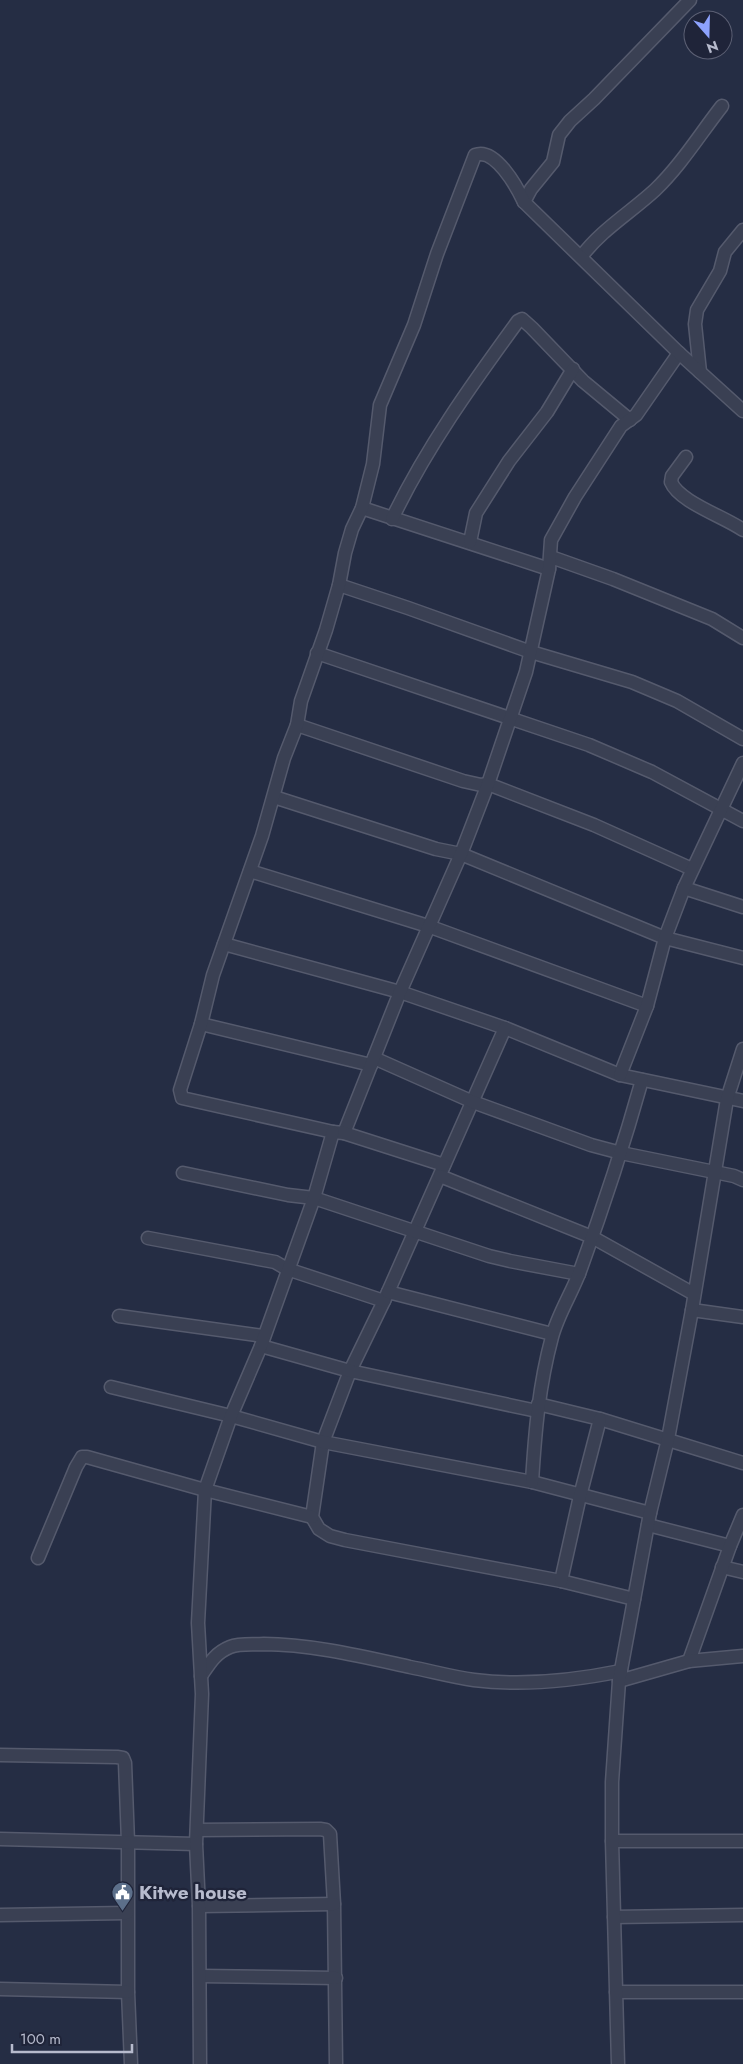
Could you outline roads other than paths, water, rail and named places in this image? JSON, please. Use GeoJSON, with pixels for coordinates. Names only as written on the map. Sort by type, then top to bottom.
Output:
{"type":"FeatureCollection","features":[{"type":"Feature","properties":{"kind":"street"},"geometry":{"type":"LineString","coordinates":[[524,202],[530,189],[552,162],[559,136],[570,121],[594,99],[690,0]]}},
{"type":"Feature","properties":{"kind":"street"},"geometry":{"type":"LineString","coordinates":[[581,257],[590,245],[606,230],[656,189],[683,158],[722,106]]}},
{"type":"Feature","properties":{"kind":"street"},"geometry":{"type":"LineString","coordinates":[[694,1294],[592,1237],[442,1171],[339,1132],[182,1098],[180,1090],[201,1024],[213,975],[250,871],[274,797],[284,758],[297,725],[301,700],[340,585],[345,553],[352,530],[362,508],[373,464],[380,405],[414,325],[437,254],[475,156],[486,154],[494,158],[513,183],[524,202],[679,353],[743,411]]}},
{"type":"Feature","properties":{"kind":"street"},"geometry":{"type":"LineString","coordinates":[[700,372],[695,324],[697,310],[720,271],[724,252],[743,230]]}},
{"type":"Feature","properties":{"kind":"street"},"geometry":{"type":"LineString","coordinates":[[392,519],[433,442],[518,321],[522,319],[583,381],[630,420]]}},
{"type":"Feature","properties":{"kind":"street"},"geometry":{"type":"LineString","coordinates":[[200,2064],[199,1906],[196,1830],[201,1676],[198,1623],[205,1490],[231,1416],[262,1341],[339,1132],[373,1061],[428,926],[461,854],[488,784],[531,652],[550,563],[551,540],[574,497],[622,426],[636,415],[679,353]]}},
{"type":"Feature","properties":{"kind":"street"},"geometry":{"type":"LineString","coordinates":[[470,542],[476,513],[509,461],[547,412],[573,369]]}},
{"type":"Feature","properties":{"kind":"street"},"geometry":{"type":"LineString","coordinates":[[686,457],[672,476],[671,482],[676,490],[693,502],[732,521],[743,530]]}},
{"type":"Feature","properties":{"kind":"street"},"geometry":{"type":"LineString","coordinates":[[362,508],[470,542],[613,579],[712,619],[743,638]]}},
{"type":"Feature","properties":{"kind":"street"},"geometry":{"type":"LineString","coordinates":[[340,585],[531,652],[632,682],[678,702],[743,739]]}},
{"type":"Feature","properties":{"kind":"street"},"geometry":{"type":"LineString","coordinates":[[317,654],[589,746],[652,772],[743,821]]}},
{"type":"Feature","properties":{"kind":"street"},"geometry":{"type":"LineString","coordinates":[[297,725],[463,781],[481,785],[488,784],[594,825],[692,869]]}},
{"type":"Feature","properties":{"kind":"street"},"geometry":{"type":"LineString","coordinates":[[620,1075],[647,1006],[665,938],[684,888],[743,763]]}},
{"type":"Feature","properties":{"kind":"street"},"geometry":{"type":"LineString","coordinates":[[274,797],[436,849],[461,854],[665,938],[743,958]]}},
{"type":"Feature","properties":{"kind":"street"},"geometry":{"type":"LineString","coordinates":[[250,871],[428,926],[647,1006]]}},
{"type":"Feature","properties":{"kind":"street"},"geometry":{"type":"LineString","coordinates":[[684,888],[743,907]]}},
{"type":"Feature","properties":{"kind":"street"},"geometry":{"type":"LineString","coordinates":[[224,944],[400,992],[505,1028],[620,1075],[743,1101]]}},
{"type":"Feature","properties":{"kind":"street"},"geometry":{"type":"LineString","coordinates":[[201,1024],[373,1061],[473,1102],[591,1145],[734,1176],[743,1180]]}},
{"type":"Feature","properties":{"kind":"street"},"geometry":{"type":"LineString","coordinates":[[505,1028],[386,1296],[350,1371],[323,1442],[312,1517],[319,1529],[330,1536],[345,1540],[561,1581],[634,1600]]}},
{"type":"Feature","properties":{"kind":"street"},"geometry":{"type":"LineString","coordinates":[[618,2064],[612,1782],[620,1676],[649,1519],[668,1439],[692,1310],[727,1099],[743,1049]]}},
{"type":"Feature","properties":{"kind":"street"},"geometry":{"type":"LineString","coordinates":[[532,1482],[537,1407],[552,1334],[579,1274],[621,1153],[642,1080]]}},
{"type":"Feature","properties":{"kind":"street"},"geometry":{"type":"LineString","coordinates":[[184,1174],[288,1196],[314,1198],[510,1262],[579,1274]]}},
{"type":"Feature","properties":{"kind":"street"},"geometry":{"type":"LineString","coordinates":[[148,1238],[269,1261],[287,1269],[386,1296],[552,1334]]}},
{"type":"Feature","properties":{"kind":"street"},"geometry":{"type":"LineString","coordinates":[[692,1310],[743,1317]]}},
{"type":"Feature","properties":{"kind":"street"},"geometry":{"type":"LineString","coordinates":[[119,1316],[262,1341],[350,1371],[600,1419],[743,1463]]}},
{"type":"Feature","properties":{"kind":"street"},"geometry":{"type":"LineString","coordinates":[[111,1387],[231,1416],[323,1442],[532,1482],[730,1546]]}},
{"type":"Feature","properties":{"kind":"street"},"geometry":{"type":"LineString","coordinates":[[561,1581],[600,1419]]}},
{"type":"Feature","properties":{"kind":"street"},"geometry":{"type":"LineString","coordinates":[[38,1558],[76,1467],[82,1457],[312,1517]]}},
{"type":"Feature","properties":{"kind":"street"},"geometry":{"type":"LineString","coordinates":[[689,1661],[722,1566],[743,1515]]}},
{"type":"Feature","properties":{"kind":"street"},"geometry":{"type":"LineString","coordinates":[[722,1566],[743,1572]]}},
{"type":"Feature","properties":{"kind":"street"},"geometry":{"type":"LineString","coordinates":[[201,1676],[212,1659],[221,1652],[231,1646],[243,1644],[275,1644],[311,1648],[475,1680],[546,1682],[620,1676],[689,1661],[743,1656]]}},
{"type":"Feature","properties":{"kind":"street"},"geometry":{"type":"LineString","coordinates":[[0,1755],[123,1758],[126,1770],[128,1842],[128,1992],[131,2064]]}},
{"type":"Feature","properties":{"kind":"street"},"geometry":{"type":"LineString","coordinates":[[196,1830],[326,1830],[330,1834],[336,1978],[336,2064]]}},
{"type":"Feature","properties":{"kind":"street"},"geometry":{"type":"LineString","coordinates":[[0,1839],[196,1844]]}},
{"type":"Feature","properties":{"kind":"street"},"geometry":{"type":"LineString","coordinates":[[612,1842],[743,1841]]}},
{"type":"Feature","properties":{"kind":"street"},"geometry":{"type":"LineString","coordinates":[[199,1906],[334,1904]]}},
{"type":"Feature","properties":{"kind":"street"},"geometry":{"type":"LineString","coordinates":[[0,1915],[127,1913]]}},
{"type":"Feature","properties":{"kind":"street"},"geometry":{"type":"LineString","coordinates":[[614,1918],[743,1915]]}},
{"type":"Feature","properties":{"kind":"street"},"geometry":{"type":"LineString","coordinates":[[200,1976],[336,1978]]}},
{"type":"Feature","properties":{"kind":"street"},"geometry":{"type":"LineString","coordinates":[[0,1990],[128,1992]]}},
{"type":"Feature","properties":{"kind":"street"},"geometry":{"type":"LineString","coordinates":[[616,1992],[743,1992]]}},
{"type":"Feature","properties":{"kind":"place","name":"Kitwe house"},"geometry":{"type":"Point","coordinates":[123,1911]}}]}
